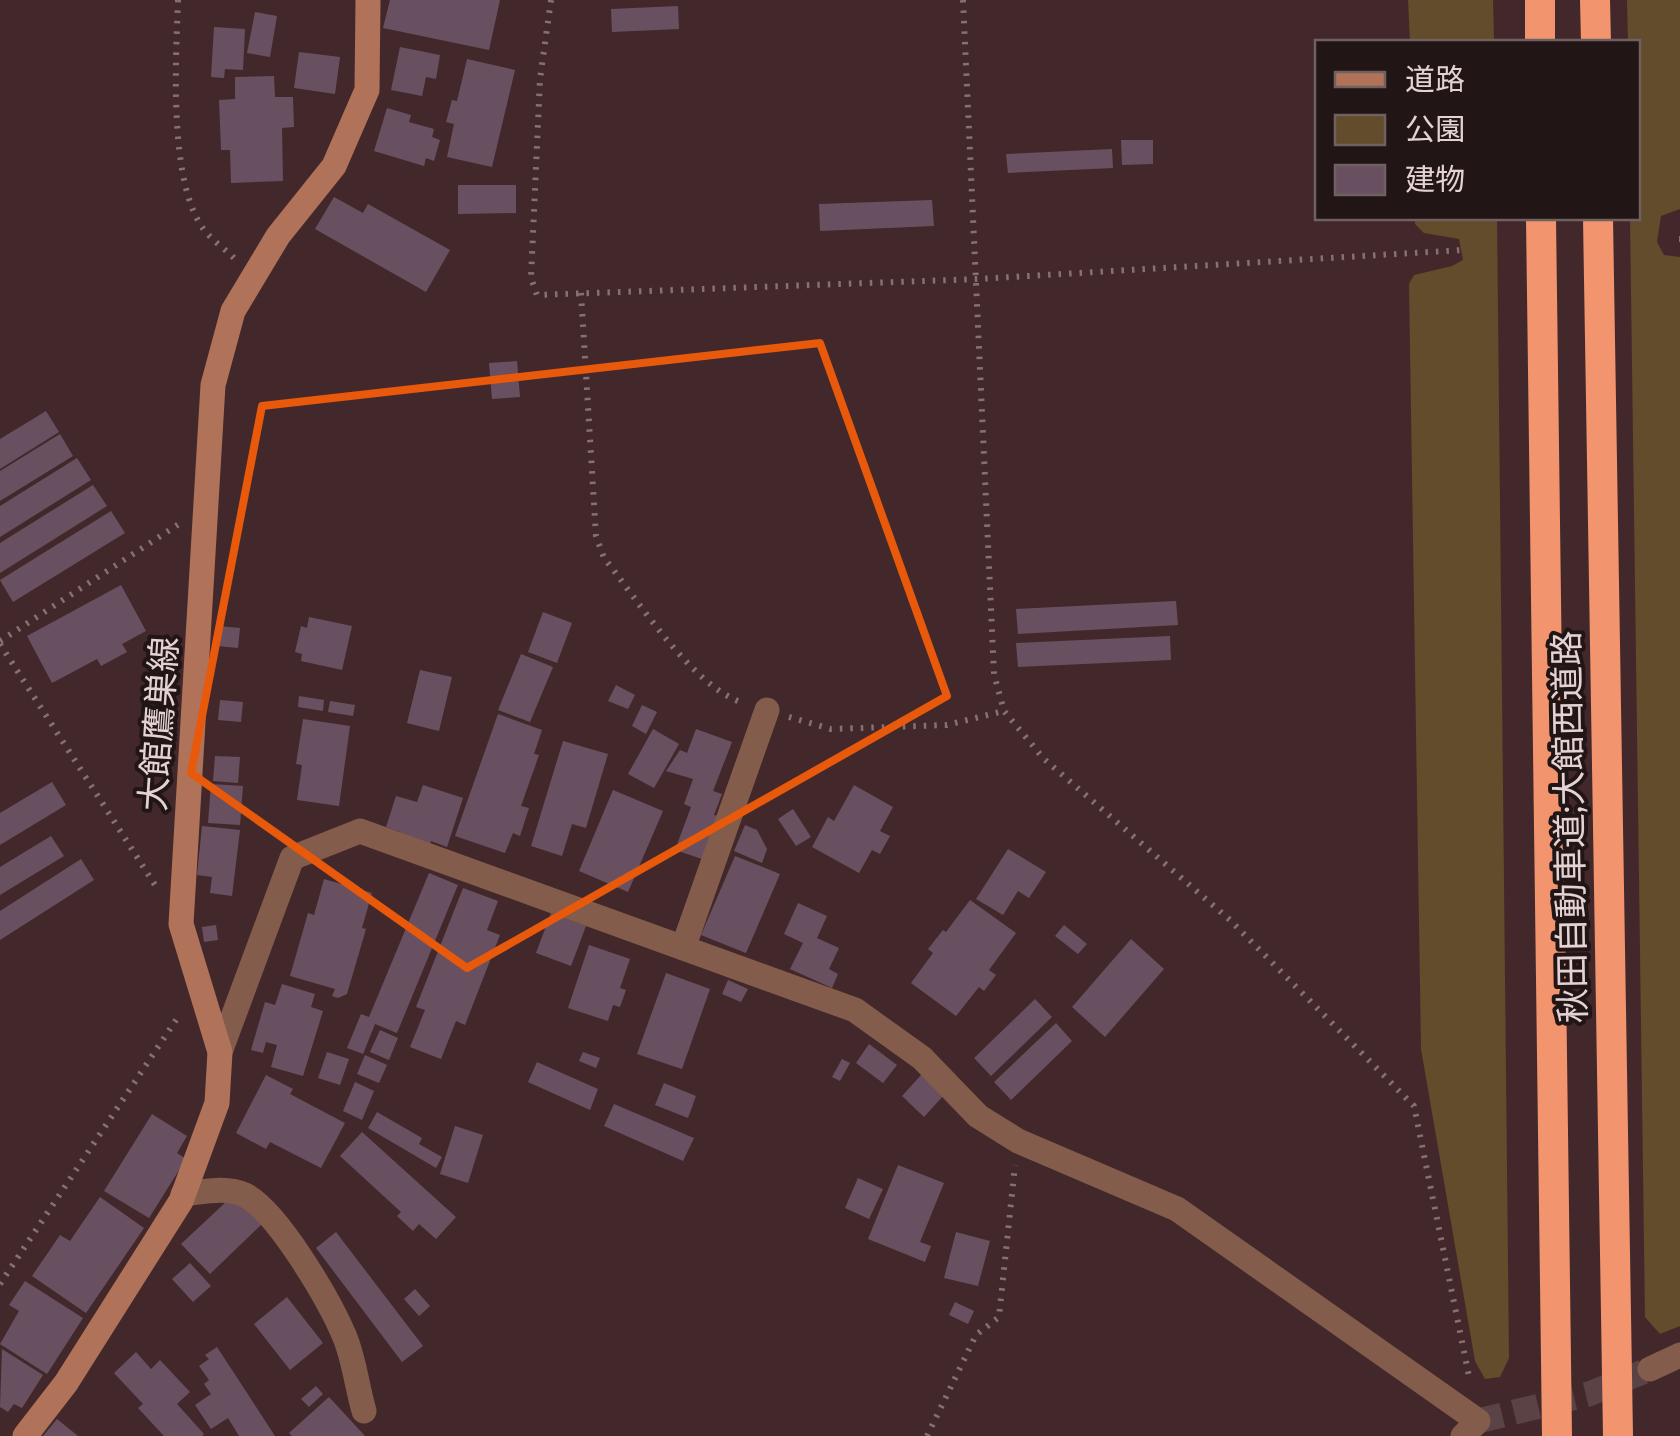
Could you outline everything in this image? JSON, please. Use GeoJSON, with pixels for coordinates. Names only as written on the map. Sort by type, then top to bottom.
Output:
{"type":"FeatureCollection","features":[{"type":"Feature","properties":{"kind":"highway"},"geometry":{"type":"LineString","coordinates":[[1540,0],[1540,40]]}},
{"type":"Feature","properties":{"kind":"highway"},"geometry":{"type":"LineString","coordinates":[[1595,0],[1596,40]]}},
{"type":"Feature","properties":{"kind":"highway","name":"秋田自動車道;大館西道路"},"geometry":{"type":"LineString","coordinates":[[1541,220],[1557,1436]]}},
{"type":"Feature","properties":{"kind":"highway","name":"秋田自動車道;大館西道路"},"geometry":{"type":"LineString","coordinates":[[1598,220],[1618,1436]]}},
{"type":"Feature","properties":{"kind":"main road","name":"大館鷹巣線"},"geometry":{"type":"LineString","coordinates":[[26,1436],[66,1383],[183,1194],[216,1103],[220,1052],[180,924],[213,385],[233,310],[278,236],[334,166],[368,90],[368,0]]}},
{"type":"Feature","properties":{"kind":"street"},"geometry":{"type":"LineString","coordinates":[[684,948],[767,710]]}},
{"type":"Feature","properties":{"kind":"street"},"geometry":{"type":"LineString","coordinates":[[220,1052],[292,858],[360,831],[855,1010],[922,1058],[978,1116],[1018,1142],[1176,1208],[1471,1429]]}},
{"type":"Feature","properties":{"kind":"street"},"geometry":{"type":"LineString","coordinates":[[183,1194],[225,1190],[246,1196],[274,1222],[310,1272],[346,1338],[364,1411]]}},
{"type":"Feature","properties":{"kind":"street"},"geometry":{"type":"LineString","coordinates":[[1650,1368],[1680,1355]]}},
{"type":"Feature","properties":{"kind":"path"},"geometry":{"type":"LineString","coordinates":[[178,0],[176,73],[183,183],[204,230],[254,276]]}},
{"type":"Feature","properties":{"kind":"path"},"geometry":{"type":"LineString","coordinates":[[551,0],[540,79],[530,278],[537,295],[978,279],[1463,250]]}},
{"type":"Feature","properties":{"kind":"path"},"geometry":{"type":"LineString","coordinates":[[963,0],[994,674],[1004,711],[1044,759],[1230,920],[1414,1106],[1471,1429]]}},
{"type":"Feature","properties":{"kind":"path"},"geometry":{"type":"LineString","coordinates":[[581,294],[596,536],[604,558],[698,676],[734,700],[831,729],[947,725],[1004,711]]}},
{"type":"Feature","properties":{"kind":"path"},"geometry":{"type":"LineString","coordinates":[[180,924],[0,643],[206,506]]}},
{"type":"Feature","properties":{"kind":"path"},"geometry":{"type":"LineString","coordinates":[[0,1284],[172,1023],[201,990]]}},
{"type":"Feature","properties":{"kind":"path"},"geometry":{"type":"LineString","coordinates":[[927,1436],[976,1335],[999,1317],[1018,1142]]}},
{"type":"Feature","properties":{"kind":"highlighted area"},"geometry":{"type":"Polygon","coordinates":[[[820,343],[947,696],[467,968],[191,773],[262,406],[820,343]]]}},
{"type":"Feature","properties":{"kind":"green space"},"geometry":{"type":"Polygon","coordinates":[[[1408,0],[1493,0],[1494,40],[1410,40],[1408,0]]]}},
{"type":"Feature","properties":{"kind":"green space"},"geometry":{"type":"Polygon","coordinates":[[[1627,0],[1680,0],[1680,209],[1661,216],[1657,242],[1664,255],[1680,257],[1680,1326],[1660,1334],[1645,1317],[1630,220],[1640,220],[1640,40],[1628,40],[1627,0]]]}},
{"type":"Feature","properties":{"kind":"green space"},"geometry":{"type":"Polygon","coordinates":[[[1415,220],[1497,220],[1509,1358],[1500,1377],[1485,1379],[1475,1361],[1421,1049],[1409,284],[1414,275],[1463,260],[1459,239],[1424,233],[1415,220]]]}},
{"type":"Feature","properties":{"kind":"building"},"geometry":{"type":"Polygon","coordinates":[[[390,0],[500,0],[489,50],[383,28],[390,0]]]}},
{"type":"Feature","properties":{"kind":"building"},"geometry":{"type":"Polygon","coordinates":[[[678,6],[679,29],[612,32],[611,9],[678,6]]]}},
{"type":"Feature","properties":{"kind":"building"},"geometry":{"type":"Polygon","coordinates":[[[255,12],[277,16],[270,57],[247,53],[255,12]]]}},
{"type":"Feature","properties":{"kind":"building"},"geometry":{"type":"Polygon","coordinates":[[[214,27],[245,29],[243,70],[225,69],[224,78],[211,77],[214,27]]]}},
{"type":"Feature","properties":{"kind":"building"},"geometry":{"type":"Polygon","coordinates":[[[400,47],[440,55],[436,79],[426,77],[422,96],[391,90],[400,47]]]}},
{"type":"Feature","properties":{"kind":"building"},"geometry":{"type":"Polygon","coordinates":[[[299,52],[340,57],[335,94],[294,88],[299,52]]]}},
{"type":"Feature","properties":{"kind":"building"},"geometry":{"type":"Polygon","coordinates":[[[467,59],[515,70],[492,167],[447,157],[454,124],[446,122],[452,100],[457,101],[467,59]]]}},
{"type":"Feature","properties":{"kind":"building"},"geometry":{"type":"Polygon","coordinates":[[[274,76],[275,97],[293,97],[294,127],[282,128],[283,181],[231,183],[230,150],[221,150],[219,100],[235,99],[235,77],[274,76]]]}},
{"type":"Feature","properties":{"kind":"building"},"geometry":{"type":"Polygon","coordinates":[[[387,108],[411,115],[409,122],[434,129],[432,137],[440,140],[434,161],[426,158],[424,166],[374,151],[387,108]]]}},
{"type":"Feature","properties":{"kind":"building"},"geometry":{"type":"Polygon","coordinates":[[[1121,140],[1153,140],[1153,164],[1122,165],[1121,140]]]}},
{"type":"Feature","properties":{"kind":"building"},"geometry":{"type":"Polygon","coordinates":[[[1112,149],[1113,168],[1008,173],[1006,154],[1112,149]]]}},
{"type":"Feature","properties":{"kind":"building"},"geometry":{"type":"Polygon","coordinates":[[[458,185],[516,185],[516,213],[458,214],[458,185]]]}},
{"type":"Feature","properties":{"kind":"building"},"geometry":{"type":"Polygon","coordinates":[[[334,197],[363,213],[368,204],[450,250],[426,292],[315,229],[334,197]]]}},
{"type":"Feature","properties":{"kind":"building"},"geometry":{"type":"Polygon","coordinates":[[[932,200],[934,226],[820,231],[819,204],[932,200]]]}},
{"type":"Feature","properties":{"kind":"building"},"geometry":{"type":"Polygon","coordinates":[[[517,361],[520,397],[492,399],[489,363],[517,361]]]}},
{"type":"Feature","properties":{"kind":"building"},"geometry":{"type":"Polygon","coordinates":[[[46,411],[59,432],[0,469],[0,439],[46,411]]]}},
{"type":"Feature","properties":{"kind":"building"},"geometry":{"type":"Polygon","coordinates":[[[60,434],[73,456],[0,501],[0,471],[60,434]]]}},
{"type":"Feature","properties":{"kind":"building"},"geometry":{"type":"Polygon","coordinates":[[[77,458],[91,480],[0,537],[0,506],[77,458]]]}},
{"type":"Feature","properties":{"kind":"building"},"geometry":{"type":"Polygon","coordinates":[[[93,485],[107,506],[0,573],[0,543],[93,485]]]}},
{"type":"Feature","properties":{"kind":"building"},"geometry":{"type":"Polygon","coordinates":[[[111,511],[125,533],[13,602],[0,580],[111,511]]]}},
{"type":"Feature","properties":{"kind":"building"},"geometry":{"type":"Polygon","coordinates":[[[121,585],[146,631],[122,644],[127,652],[101,666],[97,659],[52,683],[27,636],[121,585]]]}},
{"type":"Feature","properties":{"kind":"building"},"geometry":{"type":"Polygon","coordinates":[[[1176,601],[1178,625],[1018,634],[1016,609],[1176,601]]]}},
{"type":"Feature","properties":{"kind":"building"},"geometry":{"type":"Polygon","coordinates":[[[543,612],[572,623],[557,663],[528,652],[543,612]]]}},
{"type":"Feature","properties":{"kind":"building"},"geometry":{"type":"Polygon","coordinates":[[[309,617],[352,626],[342,670],[301,661],[302,654],[295,652],[301,626],[307,628],[309,617]]]}},
{"type":"Feature","properties":{"kind":"building"},"geometry":{"type":"Polygon","coordinates":[[[219,626],[240,628],[238,648],[217,646],[219,626]]]}},
{"type":"Feature","properties":{"kind":"building"},"geometry":{"type":"Polygon","coordinates":[[[1170,636],[1171,660],[1018,667],[1016,643],[1170,636]]]}},
{"type":"Feature","properties":{"kind":"building"},"geometry":{"type":"Polygon","coordinates":[[[521,654],[553,667],[530,722],[498,710],[521,654]]]}},
{"type":"Feature","properties":{"kind":"building"},"geometry":{"type":"Polygon","coordinates":[[[420,670],[452,677],[439,731],[407,723],[420,670]]]}},
{"type":"Feature","properties":{"kind":"building"},"geometry":{"type":"Polygon","coordinates":[[[616,685],[635,695],[628,709],[608,701],[616,685]]]}},
{"type":"Feature","properties":{"kind":"building"},"geometry":{"type":"Polygon","coordinates":[[[299,696],[324,700],[323,711],[298,707],[299,696]]]}},
{"type":"Feature","properties":{"kind":"building"},"geometry":{"type":"Polygon","coordinates":[[[220,700],[243,702],[241,722],[218,720],[220,700]]]}},
{"type":"Feature","properties":{"kind":"building"},"geometry":{"type":"Polygon","coordinates":[[[330,701],[355,705],[353,716],[328,712],[330,701]]]}},
{"type":"Feature","properties":{"kind":"building"},"geometry":{"type":"Polygon","coordinates":[[[642,705],[657,712],[646,734],[632,726],[642,705]]]}},
{"type":"Feature","properties":{"kind":"building"},"geometry":{"type":"Polygon","coordinates":[[[498,714],[542,730],[534,754],[539,755],[521,806],[529,808],[520,836],[513,833],[505,853],[455,836],[498,714]]]}},
{"type":"Feature","properties":{"kind":"building"},"geometry":{"type":"Polygon","coordinates":[[[303,719],[350,726],[339,806],[297,800],[302,765],[296,764],[303,719]]]}},
{"type":"Feature","properties":{"kind":"building"},"geometry":{"type":"Polygon","coordinates":[[[653,729],[679,744],[654,788],[628,774],[653,729]]]}},
{"type":"Feature","properties":{"kind":"building"},"geometry":{"type":"Polygon","coordinates":[[[696,729],[732,742],[713,791],[722,794],[702,859],[675,850],[691,807],[684,804],[693,779],[666,771],[680,750],[687,753],[696,729]]]}},
{"type":"Feature","properties":{"kind":"building"},"geometry":{"type":"Polygon","coordinates":[[[563,741],[608,754],[586,828],[572,824],[562,856],[531,846],[563,741]]]}},
{"type":"Feature","properties":{"kind":"building"},"geometry":{"type":"Polygon","coordinates":[[[215,756],[240,757],[238,783],[213,781],[215,756]]]}},
{"type":"Feature","properties":{"kind":"building"},"geometry":{"type":"Polygon","coordinates":[[[52,782],[66,805],[0,845],[0,813],[52,782]]]}},
{"type":"Feature","properties":{"kind":"building"},"geometry":{"type":"Polygon","coordinates":[[[211,784],[243,786],[240,825],[208,823],[211,784]]]}},
{"type":"Feature","properties":{"kind":"building"},"geometry":{"type":"Polygon","coordinates":[[[423,785],[463,798],[447,847],[431,841],[429,848],[398,838],[400,832],[386,827],[396,796],[417,802],[423,785]]]}},
{"type":"Feature","properties":{"kind":"building"},"geometry":{"type":"Polygon","coordinates":[[[854,785],[893,807],[880,831],[890,836],[880,854],[872,850],[859,873],[812,847],[828,817],[834,821],[854,785]]]}},
{"type":"Feature","properties":{"kind":"building"},"geometry":{"type":"Polygon","coordinates":[[[613,790],[663,811],[628,892],[579,871],[613,790]]]}},
{"type":"Feature","properties":{"kind":"building"},"geometry":{"type":"Polygon","coordinates":[[[793,809],[811,837],[796,846],[778,819],[793,809]]]}},
{"type":"Feature","properties":{"kind":"building"},"geometry":{"type":"Polygon","coordinates":[[[745,825],[757,830],[767,849],[762,863],[734,851],[745,825]]]}},
{"type":"Feature","properties":{"kind":"building"},"geometry":{"type":"Polygon","coordinates":[[[202,826],[240,830],[232,896],[210,893],[212,877],[197,875],[202,826]]]}},
{"type":"Feature","properties":{"kind":"building"},"geometry":{"type":"Polygon","coordinates":[[[51,836],[64,856],[0,895],[0,867],[51,836]]]}},
{"type":"Feature","properties":{"kind":"building"},"geometry":{"type":"Polygon","coordinates":[[[1008,849],[1046,872],[1029,898],[1018,891],[1003,915],[976,899],[1008,849]]]}},
{"type":"Feature","properties":{"kind":"building"},"geometry":{"type":"Polygon","coordinates":[[[735,856],[780,874],[746,953],[701,935],[735,856]]]}},
{"type":"Feature","properties":{"kind":"building"},"geometry":{"type":"Polygon","coordinates":[[[81,859],[94,880],[0,940],[0,911],[81,859]]]}},
{"type":"Feature","properties":{"kind":"building"},"geometry":{"type":"Polygon","coordinates":[[[429,873],[458,885],[397,1033],[375,1024],[363,1054],[347,1048],[361,1014],[369,1017],[429,873]]]}},
{"type":"Feature","properties":{"kind":"building"},"geometry":{"type":"Polygon","coordinates":[[[324,879],[372,893],[347,994],[338,998],[332,996],[335,989],[290,976],[308,913],[314,915],[324,879]]]}},
{"type":"Feature","properties":{"kind":"building"},"geometry":{"type":"Polygon","coordinates":[[[463,888],[498,901],[487,930],[500,935],[465,1025],[456,1021],[441,1059],[410,1047],[425,1010],[416,1007],[463,888]]]}},
{"type":"Feature","properties":{"kind":"building"},"geometry":{"type":"Polygon","coordinates":[[[970,900],[1016,933],[989,970],[996,975],[984,991],[979,987],[956,1016],[911,983],[933,953],[928,949],[970,900]]]}},
{"type":"Feature","properties":{"kind":"building"},"geometry":{"type":"Polygon","coordinates":[[[798,903],[827,916],[817,938],[839,948],[829,969],[838,974],[832,988],[790,969],[803,943],[784,934],[798,903]]]}},
{"type":"Feature","properties":{"kind":"building"},"geometry":{"type":"Polygon","coordinates":[[[551,913],[586,926],[571,966],[536,953],[551,913]]]}},
{"type":"Feature","properties":{"kind":"building"},"geometry":{"type":"Polygon","coordinates":[[[216,925],[218,940],[204,942],[202,927],[216,925]]]}},
{"type":"Feature","properties":{"kind":"building"},"geometry":{"type":"Polygon","coordinates":[[[1064,925],[1087,944],[1078,954],[1055,936],[1064,925]]]}},
{"type":"Feature","properties":{"kind":"building"},"geometry":{"type":"Polygon","coordinates":[[[1131,939],[1164,969],[1105,1037],[1072,1007],[1131,939]]]}},
{"type":"Feature","properties":{"kind":"building"},"geometry":{"type":"Polygon","coordinates":[[[589,945],[630,959],[620,988],[626,990],[620,1007],[613,1005],[608,1021],[568,1008],[589,945]]]}},
{"type":"Feature","properties":{"kind":"building"},"geometry":{"type":"Polygon","coordinates":[[[666,973],[710,989],[682,1069],[637,1054],[666,973]]]}},
{"type":"Feature","properties":{"kind":"building"},"geometry":{"type":"Polygon","coordinates":[[[728,980],[748,989],[741,1002],[722,994],[728,980]]]}},
{"type":"Feature","properties":{"kind":"building"},"geometry":{"type":"Polygon","coordinates":[[[282,984],[315,994],[311,1007],[323,1011],[303,1076],[271,1067],[277,1045],[266,1042],[263,1053],[251,1050],[265,1002],[275,1005],[282,984]]]}},
{"type":"Feature","properties":{"kind":"building"},"geometry":{"type":"Polygon","coordinates":[[[1035,999],[1052,1017],[991,1076],[974,1058],[1035,999]]]}},
{"type":"Feature","properties":{"kind":"building"},"geometry":{"type":"Polygon","coordinates":[[[1056,1023],[1072,1041],[1011,1100],[994,1082],[1056,1023]]]}},
{"type":"Feature","properties":{"kind":"building"},"geometry":{"type":"Polygon","coordinates":[[[380,1030],[398,1038],[389,1060],[370,1052],[380,1030]]]}},
{"type":"Feature","properties":{"kind":"building"},"geometry":{"type":"Polygon","coordinates":[[[869,1044],[897,1065],[883,1083],[856,1063],[869,1044]]]}},
{"type":"Feature","properties":{"kind":"building"},"geometry":{"type":"Polygon","coordinates":[[[327,1052],[349,1059],[340,1085],[318,1078],[327,1052]]]}},
{"type":"Feature","properties":{"kind":"building"},"geometry":{"type":"Polygon","coordinates":[[[583,1052],[600,1058],[596,1068],[579,1061],[583,1052]]]}},
{"type":"Feature","properties":{"kind":"building"},"geometry":{"type":"Polygon","coordinates":[[[365,1055],[387,1065],[379,1083],[357,1074],[365,1055]]]}},
{"type":"Feature","properties":{"kind":"building"},"geometry":{"type":"Polygon","coordinates":[[[842,1059],[850,1063],[840,1081],[832,1077],[842,1059]]]}},
{"type":"Feature","properties":{"kind":"building"},"geometry":{"type":"Polygon","coordinates":[[[537,1062],[598,1089],[590,1110],[528,1082],[537,1062]]]}},
{"type":"Feature","properties":{"kind":"building"},"geometry":{"type":"Polygon","coordinates":[[[922,1074],[944,1095],[924,1117],[902,1096],[922,1074]]]}},
{"type":"Feature","properties":{"kind":"building"},"geometry":{"type":"Polygon","coordinates":[[[266,1075],[293,1089],[290,1094],[345,1123],[321,1168],[270,1142],[266,1149],[236,1133],[266,1075]]]}},
{"type":"Feature","properties":{"kind":"building"},"geometry":{"type":"Polygon","coordinates":[[[355,1082],[374,1091],[362,1120],[343,1111],[355,1082]]]}},
{"type":"Feature","properties":{"kind":"building"},"geometry":{"type":"Polygon","coordinates":[[[664,1083],[696,1096],[688,1118],[655,1105],[664,1083]]]}},
{"type":"Feature","properties":{"kind":"building"},"geometry":{"type":"Polygon","coordinates":[[[614,1104],[694,1138],[683,1161],[604,1126],[614,1104]]]}},
{"type":"Feature","properties":{"kind":"building"},"geometry":{"type":"Polygon","coordinates":[[[377,1112],[422,1138],[419,1144],[442,1157],[436,1168],[368,1128],[377,1112]]]}},
{"type":"Feature","properties":{"kind":"building"},"geometry":{"type":"Polygon","coordinates":[[[152,1114],[187,1136],[177,1153],[186,1159],[149,1218],[104,1191],[152,1114]]]}},
{"type":"Feature","properties":{"kind":"building"},"geometry":{"type":"Polygon","coordinates":[[[455,1126],[483,1135],[468,1183],[440,1174],[455,1126]]]}},
{"type":"Feature","properties":{"kind":"building"},"geometry":{"type":"Polygon","coordinates":[[[362,1132],[456,1217],[436,1239],[419,1224],[413,1231],[397,1216],[401,1212],[340,1156],[362,1132]]]}},
{"type":"Feature","properties":{"kind":"building"},"geometry":{"type":"Polygon","coordinates":[[[898,1165],[944,1183],[920,1242],[931,1246],[925,1262],[868,1239],[898,1165]]]}},
{"type":"Feature","properties":{"kind":"building"},"geometry":{"type":"Polygon","coordinates":[[[858,1178],[883,1189],[869,1219],[845,1208],[858,1178]]]}},
{"type":"Feature","properties":{"kind":"building"},"geometry":{"type":"Polygon","coordinates":[[[100,1197],[144,1228],[86,1313],[32,1276],[60,1235],[70,1241],[100,1197]]]}},
{"type":"Feature","properties":{"kind":"building"},"geometry":{"type":"Polygon","coordinates":[[[227,1201],[248,1206],[264,1222],[210,1274],[181,1244],[227,1201]]]}},
{"type":"Feature","properties":{"kind":"building"},"geometry":{"type":"Polygon","coordinates":[[[336,1232],[423,1346],[402,1362],[316,1248],[336,1232]]]}},
{"type":"Feature","properties":{"kind":"building"},"geometry":{"type":"Polygon","coordinates":[[[956,1232],[990,1241],[978,1286],[944,1278],[956,1232]]]}},
{"type":"Feature","properties":{"kind":"building"},"geometry":{"type":"Polygon","coordinates":[[[190,1263],[211,1286],[193,1302],[172,1279],[190,1263]]]}},
{"type":"Feature","properties":{"kind":"building"},"geometry":{"type":"Polygon","coordinates":[[[25,1281],[83,1318],[47,1374],[0,1344],[19,1311],[9,1305],[25,1281]]]}},
{"type":"Feature","properties":{"kind":"building"},"geometry":{"type":"Polygon","coordinates":[[[415,1289],[430,1306],[419,1316],[404,1299],[415,1289]]]}},
{"type":"Feature","properties":{"kind":"building"},"geometry":{"type":"Polygon","coordinates":[[[287,1297],[323,1343],[290,1370],[254,1324],[287,1297]]]}},
{"type":"Feature","properties":{"kind":"building"},"geometry":{"type":"Polygon","coordinates":[[[955,1302],[974,1311],[968,1324],[949,1315],[955,1302]]]}},
{"type":"Feature","properties":{"kind":"building"},"geometry":{"type":"Polygon","coordinates":[[[217,1347],[275,1436],[239,1436],[228,1418],[211,1429],[195,1405],[211,1394],[204,1384],[209,1380],[199,1366],[209,1359],[205,1355],[217,1347]]]}},
{"type":"Feature","properties":{"kind":"building"},"geometry":{"type":"Polygon","coordinates":[[[2,1349],[43,1375],[22,1408],[14,1404],[8,1412],[0,1407],[2,1349]]]}},
{"type":"Feature","properties":{"kind":"building"},"geometry":{"type":"Polygon","coordinates":[[[136,1352],[151,1369],[160,1360],[190,1392],[177,1404],[202,1436],[164,1436],[138,1408],[143,1404],[114,1373],[136,1352]]]}},
{"type":"Feature","properties":{"kind":"building"},"geometry":{"type":"Polygon","coordinates":[[[316,1386],[323,1394],[309,1407],[301,1399],[316,1386]]]}},
{"type":"Feature","properties":{"kind":"building"},"geometry":{"type":"Polygon","coordinates":[[[329,1397],[365,1436],[289,1433],[329,1397]]]}},
{"type":"Feature","properties":{"kind":"building"},"geometry":{"type":"Polygon","coordinates":[[[57,1419],[78,1436],[43,1436],[57,1419]]]}},
{"type":"Feature","properties":{"kind":"tunnel"},"geometry":{"type":"LineString","coordinates":[[1478,1421],[1589,1394],[1650,1369]]}}]}
